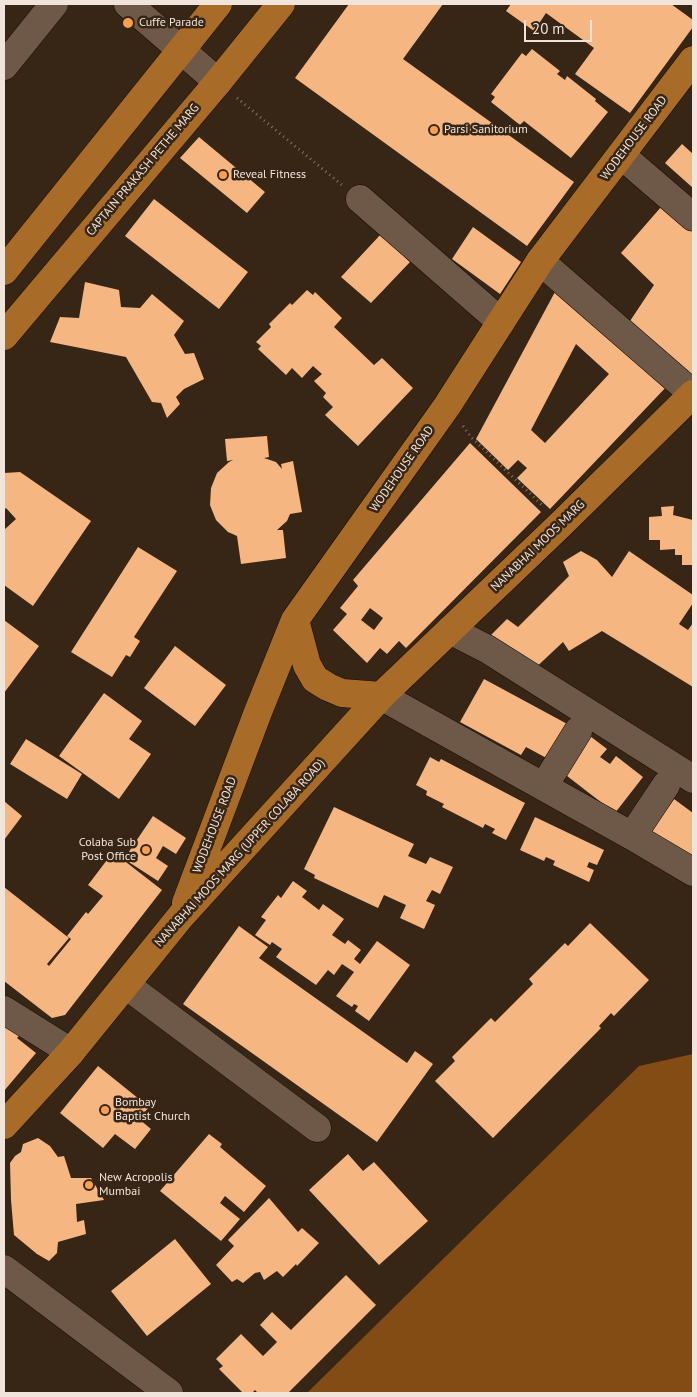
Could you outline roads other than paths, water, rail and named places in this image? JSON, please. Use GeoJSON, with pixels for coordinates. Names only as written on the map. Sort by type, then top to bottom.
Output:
{"type":"FeatureCollection","features":[{"type":"Feature","properties":{"kind":"main road"},"geometry":{"type":"LineString","coordinates":[[4,271],[218,4]]}},
{"type":"Feature","properties":{"kind":"main road","name":"CAPTAIN PRAKASH PETHE MARG"},"geometry":{"type":"LineString","coordinates":[[4,336],[218,82],[281,4]]}},
{"type":"Feature","properties":{"kind":"main road","name":"WODEHOUSE ROAD"},"geometry":{"type":"LineString","coordinates":[[181,916],[295,620],[447,406],[540,261],[693,60]]}},
{"type":"Feature","properties":{"kind":"main road"},"geometry":{"type":"LineString","coordinates":[[31,237],[83,242]]}},
{"type":"Feature","properties":{"kind":"main road","name":"NANABHAI MOOS MARG"},"geometry":{"type":"LineString","coordinates":[[381,696],[561,524],[693,394]]}},
{"type":"Feature","properties":{"kind":"main road"},"geometry":{"type":"LineString","coordinates":[[295,620],[307,666],[315,679],[342,693],[381,696]]}},
{"type":"Feature","properties":{"kind":"main road","name":"NANABHAI MOOS MARG (UPPER COLABA ROAD)"},"geometry":{"type":"LineString","coordinates":[[4,1125],[71,1052],[181,916],[381,696]]}},
{"type":"Feature","properties":{"kind":"street"},"geometry":{"type":"LineString","coordinates":[[4,66],[54,4]]}},
{"type":"Feature","properties":{"kind":"street"},"geometry":{"type":"LineString","coordinates":[[128,4],[218,82]]}},
{"type":"Feature","properties":{"kind":"street"},"geometry":{"type":"LineString","coordinates":[[621,155],[693,216]]}},
{"type":"Feature","properties":{"kind":"street"},"geometry":{"type":"LineString","coordinates":[[360,199],[501,322]]}},
{"type":"Feature","properties":{"kind":"street"},"geometry":{"type":"LineString","coordinates":[[540,261],[693,394]]}},
{"type":"Feature","properties":{"kind":"street"},"geometry":{"type":"LineString","coordinates":[[450,630],[487,649],[693,779]]}},
{"type":"Feature","properties":{"kind":"street"},"geometry":{"type":"LineString","coordinates":[[381,696],[544,786],[693,872]]}},
{"type":"Feature","properties":{"kind":"street"},"geometry":{"type":"LineString","coordinates":[[544,786],[578,731]]}},
{"type":"Feature","properties":{"kind":"street"},"geometry":{"type":"LineString","coordinates":[[632,836],[666,785]]}},
{"type":"Feature","properties":{"kind":"street"},"geometry":{"type":"LineString","coordinates":[[126,985],[316,1128]]}},
{"type":"Feature","properties":{"kind":"street"},"geometry":{"type":"LineString","coordinates":[[4,1010],[71,1052]]}},
{"type":"Feature","properties":{"kind":"street"},"geometry":{"type":"LineString","coordinates":[[4,1269],[169,1393]]}},
{"type":"Feature","properties":{"kind":"place","name":"Cuffe Parade"},"geometry":{"type":"Point","coordinates":[128,23]}},
{"type":"Feature","properties":{"kind":"place","name":"Parsi Sanitorium"},"geometry":{"type":"Point","coordinates":[434,130]}},
{"type":"Feature","properties":{"kind":"place","name":"Reveal Fitness"},"geometry":{"type":"Point","coordinates":[223,175]}},
{"type":"Feature","properties":{"kind":"place","name":"Colaba Sub Post Office"},"geometry":{"type":"Point","coordinates":[146,850]}},
{"type":"Feature","properties":{"kind":"place","name":"Bombay Baptist Church"},"geometry":{"type":"Point","coordinates":[105,1110]}},
{"type":"Feature","properties":{"kind":"place","name":"New Acropolis Mumbai"},"geometry":{"type":"Point","coordinates":[89,1185]}}]}
